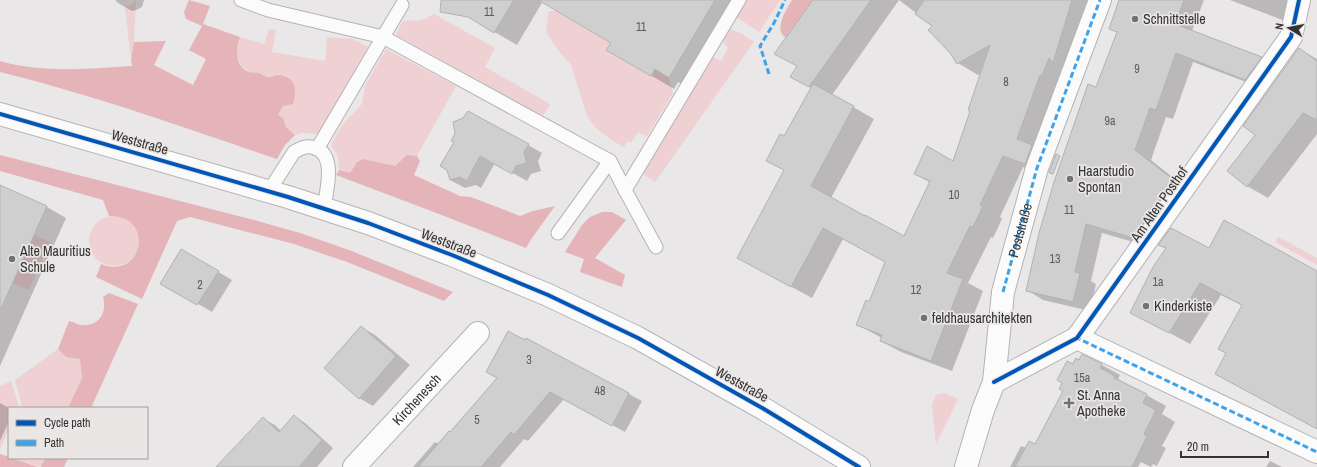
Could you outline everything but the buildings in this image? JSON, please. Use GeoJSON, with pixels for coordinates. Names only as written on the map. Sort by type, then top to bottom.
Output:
{"type":"FeatureCollection","features":[{"type":"Feature","properties":{"kind":"street","name":"Poststraße"},"geometry":{"type":"LineString","coordinates":[[966,467],[983,410],[994,382],[1003,292],[1037,168],[1100,0]]}},
{"type":"Feature","properties":{"kind":"street","name":"Am Alten Posthof"},"geometry":{"type":"LineString","coordinates":[[994,382],[1077,338],[1291,37],[1299,0]]}},
{"type":"Feature","properties":{"kind":"street","name":"Weststraße"},"geometry":{"type":"LineString","coordinates":[[0,114],[269,191],[368,223],[452,255],[548,295],[638,338],[764,409],[859,467]]}},
{"type":"Feature","properties":{"kind":"street","name":"Kirchenesch"},"geometry":{"type":"LineString","coordinates":[[354,467],[478,333]]}},
{"type":"Feature","properties":{"kind":"street"},"geometry":{"type":"LineString","coordinates":[[1077,338],[1317,452]]}},
{"type":"Feature","properties":{"kind":"lane"},"geometry":{"type":"LineString","coordinates":[[241,0],[268,10],[383,37],[610,161],[656,247]]}},
{"type":"Feature","properties":{"kind":"lane"},"geometry":{"type":"LineString","coordinates":[[625,190],[739,0]]}},
{"type":"Feature","properties":{"kind":"lane"},"geometry":{"type":"LineString","coordinates":[[317,149],[402,5]]}},
{"type":"Feature","properties":{"kind":"lane"},"geometry":{"type":"LineString","coordinates":[[269,191],[294,152],[300,148],[306,147],[317,149],[325,155],[329,167],[324,209]]}},
{"type":"Feature","properties":{"kind":"lane"},"geometry":{"type":"LineString","coordinates":[[558,233],[610,161]]}},
{"type":"Feature","properties":{"kind":"shaded area"},"geometry":{"type":"Polygon","coordinates":[[[136,0],[134,42],[131,60],[125,7],[131,5],[136,0]]]}},
{"type":"Feature","properties":{"kind":"shaded area"},"geometry":{"type":"Polygon","coordinates":[[[189,0],[210,6],[203,24],[240,37],[237,47],[237,57],[244,69],[267,77],[277,75],[288,77],[294,84],[295,93],[293,104],[283,106],[278,115],[283,118],[286,127],[295,135],[285,145],[277,159],[105,101],[0,72],[0,61],[16,65],[49,69],[132,66],[131,60],[134,42],[166,41],[154,65],[193,85],[206,59],[189,50],[202,26],[186,19],[184,12],[189,0]]]}},
{"type":"Feature","properties":{"kind":"shaded area"},"geometry":{"type":"Polygon","coordinates":[[[747,0],[780,0],[759,32],[736,17],[747,0]]]}},
{"type":"Feature","properties":{"kind":"shaded area"},"geometry":{"type":"Polygon","coordinates":[[[792,0],[813,0],[786,38],[782,34],[781,25],[784,14],[792,0]]]}},
{"type":"Feature","properties":{"kind":"shaded area"},"geometry":{"type":"Polygon","coordinates":[[[549,11],[556,11],[611,43],[607,50],[651,76],[655,69],[669,78],[673,93],[647,136],[638,132],[631,143],[627,141],[624,147],[613,141],[596,128],[587,116],[571,65],[546,32],[549,11]]]}},
{"type":"Feature","properties":{"kind":"shaded area"},"geometry":{"type":"Polygon","coordinates":[[[434,14],[495,48],[485,67],[550,104],[543,116],[396,35],[402,22],[428,18],[434,14]]]}},
{"type":"Feature","properties":{"kind":"shaded area"},"geometry":{"type":"Polygon","coordinates":[[[269,29],[276,30],[272,52],[325,61],[327,37],[353,39],[368,47],[318,134],[302,133],[295,135],[286,127],[283,118],[278,115],[294,83],[287,76],[276,75],[268,77],[250,72],[242,66],[236,55],[237,43],[240,37],[264,44],[269,29]]]}},
{"type":"Feature","properties":{"kind":"shaded area"},"geometry":{"type":"Polygon","coordinates":[[[729,29],[741,33],[754,42],[655,182],[642,173],[713,57],[721,61],[728,48],[723,42],[729,29]]]}},
{"type":"Feature","properties":{"kind":"shaded area"},"geometry":{"type":"Polygon","coordinates":[[[386,49],[456,86],[417,156],[407,155],[395,166],[363,159],[357,162],[350,173],[339,170],[338,156],[331,145],[342,125],[362,104],[365,86],[386,49]]]}},
{"type":"Feature","properties":{"kind":"shaded area"},"geometry":{"type":"Polygon","coordinates":[[[0,155],[300,233],[349,250],[453,292],[444,301],[347,262],[294,244],[190,217],[177,221],[142,299],[96,277],[101,264],[115,267],[127,264],[134,256],[138,246],[138,235],[133,225],[124,218],[109,216],[103,200],[0,171],[0,155]]]}},
{"type":"Feature","properties":{"kind":"shaded area"},"geometry":{"type":"Polygon","coordinates":[[[407,155],[417,156],[420,161],[414,175],[460,196],[471,197],[520,216],[533,211],[555,206],[526,248],[336,175],[339,170],[350,173],[357,162],[363,159],[395,166],[407,155]]]}},
{"type":"Feature","properties":{"kind":"shaded area"},"geometry":{"type":"Polygon","coordinates":[[[602,212],[612,212],[626,220],[595,258],[625,275],[622,287],[580,272],[584,259],[565,252],[582,225],[590,217],[602,212]]]}},
{"type":"Feature","properties":{"kind":"shaded area"},"geometry":{"type":"Polygon","coordinates":[[[109,216],[119,216],[132,223],[139,236],[139,246],[132,259],[119,266],[109,266],[100,262],[93,255],[89,246],[89,236],[93,227],[100,220],[109,216]]]}},
{"type":"Feature","properties":{"kind":"shaded area"},"geometry":{"type":"Polygon","coordinates":[[[34,235],[50,242],[29,290],[13,283],[34,235]]]}},
{"type":"Feature","properties":{"kind":"shaded area"},"geometry":{"type":"Polygon","coordinates":[[[1278,237],[1317,258],[1317,265],[1275,242],[1278,237]]]}},
{"type":"Feature","properties":{"kind":"shaded area"},"geometry":{"type":"Polygon","coordinates":[[[109,293],[138,304],[91,407],[68,407],[82,378],[80,359],[66,357],[58,349],[69,321],[83,325],[91,324],[99,320],[102,316],[104,307],[103,297],[109,293]]]}},
{"type":"Feature","properties":{"kind":"shaded area"},"geometry":{"type":"Polygon","coordinates":[[[58,349],[66,357],[80,359],[82,378],[68,407],[22,407],[15,380],[58,349]]]}},
{"type":"Feature","properties":{"kind":"shaded area"},"geometry":{"type":"Polygon","coordinates":[[[11,381],[19,406],[8,407],[8,431],[0,449],[0,386],[11,381]]]}},
{"type":"Feature","properties":{"kind":"shaded area"},"geometry":{"type":"Polygon","coordinates":[[[944,393],[958,399],[936,444],[932,405],[936,395],[944,393]]]}},
{"type":"Feature","properties":{"kind":"shaded area"},"geometry":{"type":"Polygon","coordinates":[[[0,454],[8,457],[8,459],[15,459],[38,467],[0,467],[0,454]]]}},
{"type":"Feature","properties":{"kind":"shaded area"},"geometry":{"type":"Polygon","coordinates":[[[15,459],[45,459],[41,467],[15,459]]]}},
{"type":"Feature","properties":{"kind":"shaded area"},"geometry":{"type":"Polygon","coordinates":[[[45,459],[68,459],[64,467],[41,467],[45,459]]]}},
{"type":"Feature","properties":{"kind":"marked path"},"geometry":{"type":"LineString","coordinates":[[769,74],[760,46],[774,23],[785,0]]}},
{"type":"Feature","properties":{"kind":"marked path"},"geometry":{"type":"LineString","coordinates":[[1003,292],[1037,168],[1100,0]]}},
{"type":"Feature","properties":{"kind":"marked path"},"geometry":{"type":"LineString","coordinates":[[1078,336],[1077,338],[1317,452]]}},
{"type":"Feature","properties":{"kind":"cycle path"},"geometry":{"type":"LineString","coordinates":[[994,382],[1077,338],[1291,37],[1299,0]]}},
{"type":"Feature","properties":{"kind":"cycle path"},"geometry":{"type":"LineString","coordinates":[[0,114],[288,197],[368,223],[452,255],[548,295],[638,338],[764,409],[859,467]]}},
{"type":"Feature","properties":{"kind":"place","name":"Schnittstelle"},"geometry":{"type":"Point","coordinates":[1135,19]}},
{"type":"Feature","properties":{"kind":"place","name":"Haarstudio Spontan"},"geometry":{"type":"Point","coordinates":[1070,179]}},
{"type":"Feature","properties":{"kind":"place","name":"Alte Mauritius Schule"},"geometry":{"type":"Point","coordinates":[12,259]}},
{"type":"Feature","properties":{"kind":"place","name":"Kinderkiste"},"geometry":{"type":"Point","coordinates":[1146,306]}},
{"type":"Feature","properties":{"kind":"place","name":"feldhausarchitekten"},"geometry":{"type":"Point","coordinates":[924,318]}},
{"type":"Feature","properties":{"kind":"place","name":"St. Anna Apotheke"},"geometry":{"type":"Point","coordinates":[1069,403]}}]}
